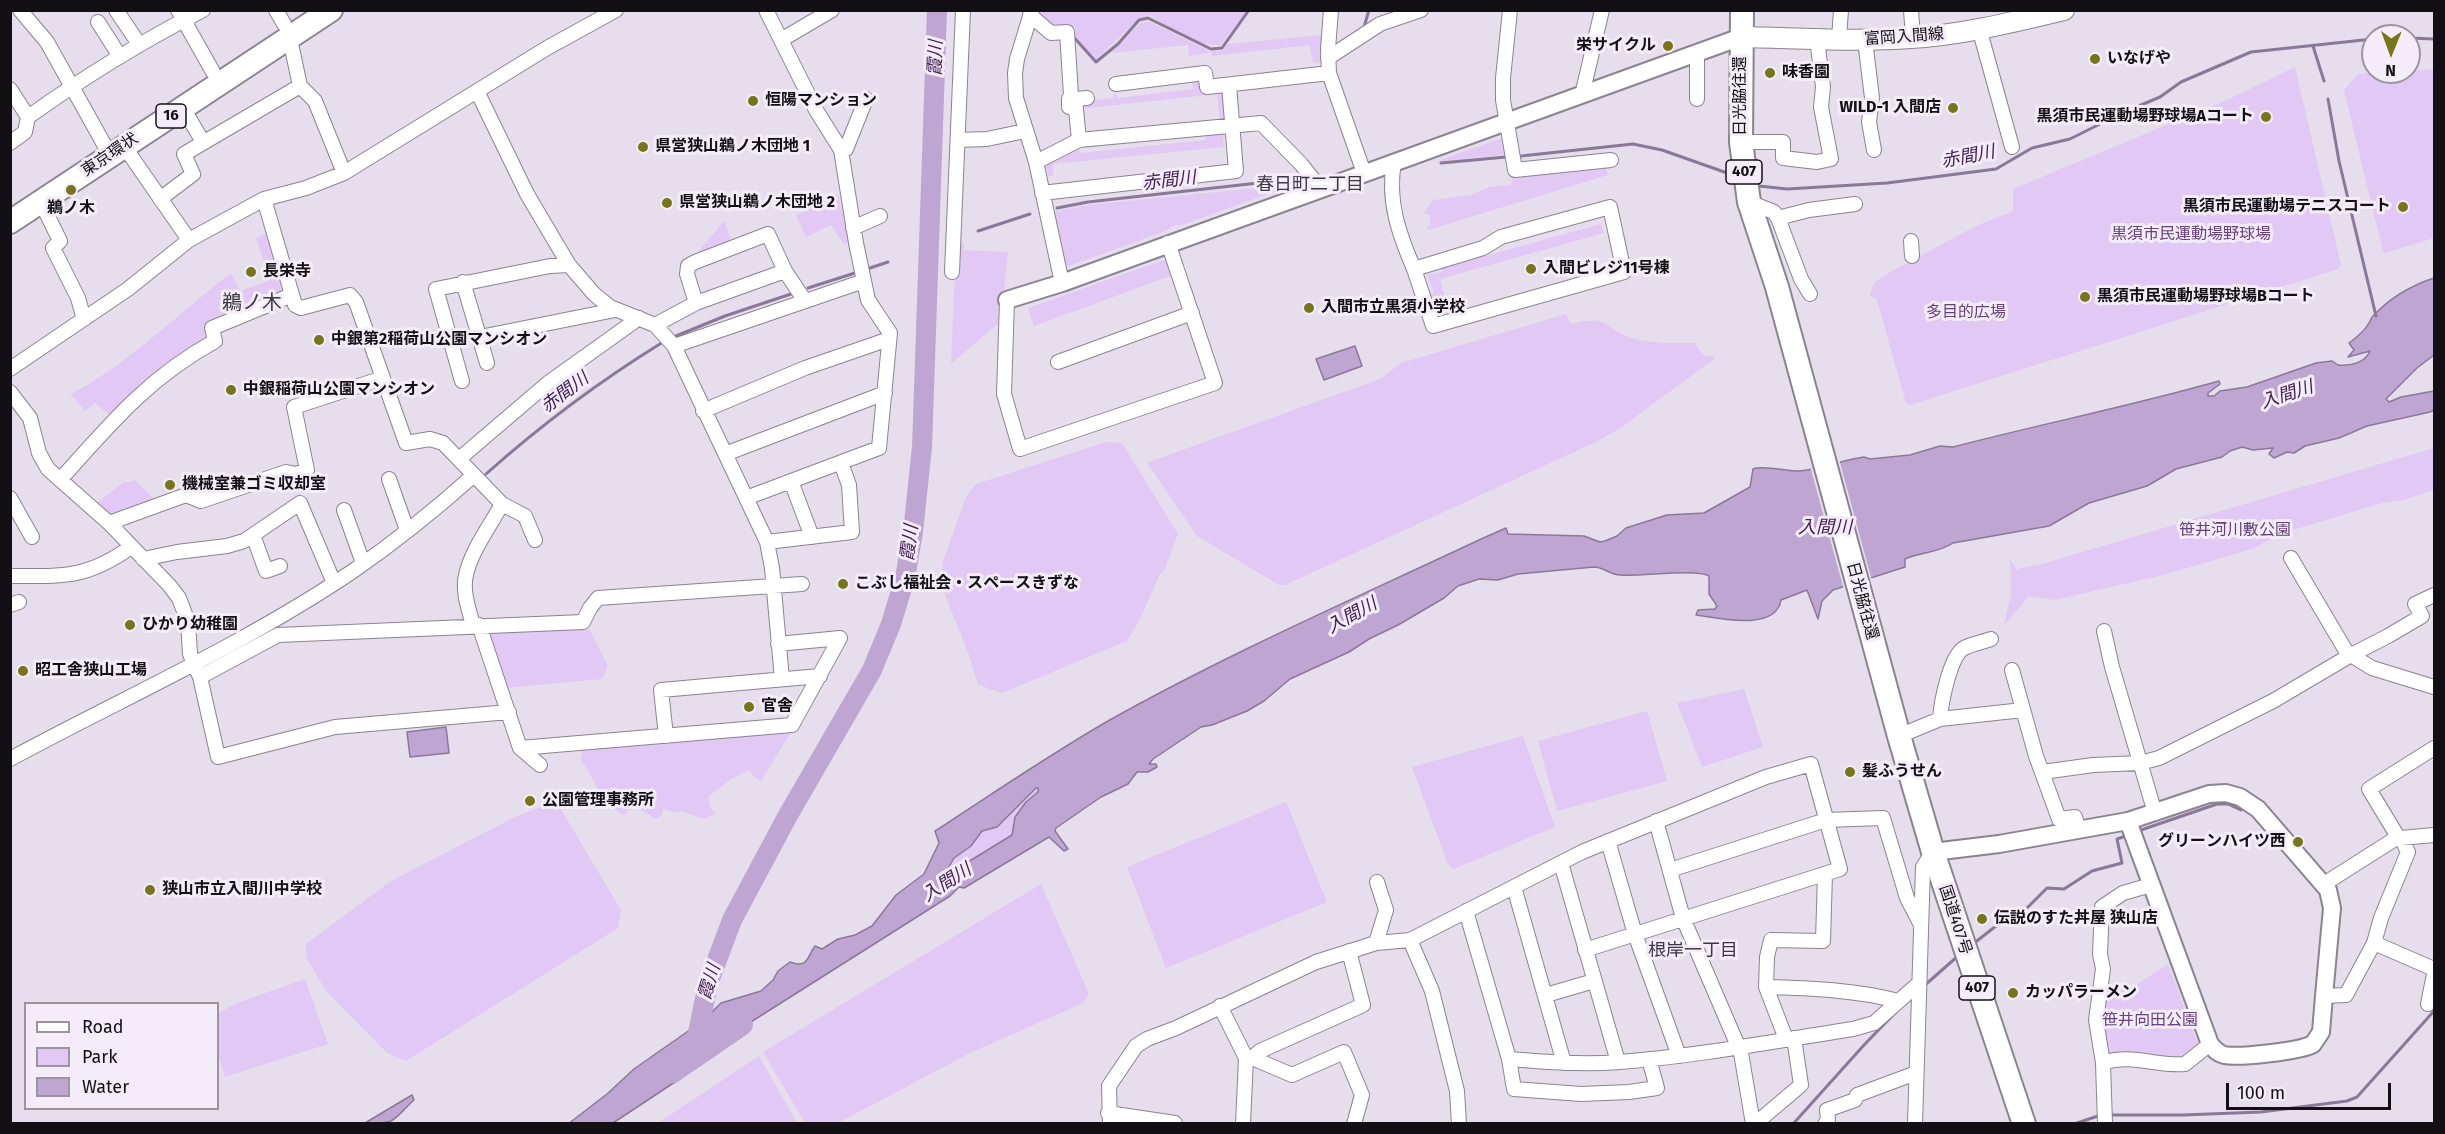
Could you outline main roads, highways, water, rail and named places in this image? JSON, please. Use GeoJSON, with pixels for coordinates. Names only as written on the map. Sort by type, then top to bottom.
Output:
{"type":"FeatureCollection","features":[{"type":"Feature","properties":{"kind":"highway","name":"東京環状"},"geometry":{"type":"LineString","coordinates":[[10,222],[41,202],[213,72],[305,10]]}},
{"type":"Feature","properties":{"kind":"highway","name":"東京環状"},"geometry":{"type":"LineString","coordinates":[[10,207],[183,108],[283,24],[331,10]]}},
{"type":"Feature","properties":{"kind":"highway","name":"日光脇往還"},"geometry":{"type":"LineString","coordinates":[[1742,10],[1741,142],[1749,201],[1787,327],[1896,726],[1933,852]]}},
{"type":"Feature","properties":{"kind":"highway","name":"国道407号"},"geometry":{"type":"LineString","coordinates":[[1933,852],[2024,1124]]}},
{"type":"Feature","properties":{"kind":"main road","name":"富岡入間線"},"geometry":{"type":"LineString","coordinates":[[1741,37],[1865,40],[1912,38],[1979,28],[2024,15],[2064,10]]}},
{"type":"Feature","properties":{"kind":"water","name":"入間川"},"geometry":{"type":"Polygon","coordinates":[[[2434,278],[2434,355],[2417,368],[2386,399],[2389,402],[2401,397],[2434,391],[2434,410],[2367,426],[2339,438],[2305,446],[2294,453],[2287,452],[2274,458],[2269,454],[2273,448],[2253,450],[2242,447],[2222,457],[2176,469],[2147,486],[2089,503],[2049,526],[1953,543],[1942,549],[1905,559],[1905,567],[1833,590],[1822,601],[1818,619],[1807,590],[1781,600],[1777,610],[1757,620],[1731,620],[1696,615],[1698,610],[1715,609],[1717,606],[1709,594],[1709,576],[1692,573],[1620,575],[1594,567],[1518,574],[1498,580],[1479,579],[1458,586],[1444,598],[1398,625],[1349,652],[1290,679],[1264,701],[1247,711],[1201,727],[1153,759],[1149,764],[1156,764],[1157,767],[1148,772],[1137,772],[1128,784],[1101,797],[1056,828],[1055,831],[1068,849],[1064,851],[1049,837],[964,888],[959,887],[950,896],[705,1051],[678,1072],[676,1076],[678,1080],[613,1123],[568,1124],[607,1094],[634,1069],[704,1020],[721,1003],[761,991],[773,980],[778,971],[790,962],[804,963],[815,946],[822,949],[838,939],[855,935],[872,926],[896,895],[924,874],[939,843],[935,831],[1042,761],[1108,721],[1200,672],[1481,539],[1506,528],[1508,534],[1584,536],[1600,542],[1605,541],[1617,536],[1626,528],[1667,515],[1704,513],[1750,487],[1753,469],[1757,468],[1799,471],[1864,457],[1870,459],[1910,455],[1940,446],[1953,447],[2219,381],[2220,384],[2208,393],[2208,396],[2214,396],[2220,391],[2247,387],[2316,363],[2332,361],[2338,365],[2353,364],[2365,358],[2370,351],[2348,357],[2354,350],[2349,343],[2363,331],[2373,316],[2387,303],[2409,288],[2434,278]],[[1038,788],[997,827],[982,831],[971,846],[954,858],[946,872],[968,862],[1012,835],[1015,817],[1026,802],[1038,792],[1038,788]]]}},
{"type":"Feature","properties":{"kind":"water"},"geometry":{"type":"Polygon","coordinates":[[[1355,346],[1362,366],[1324,380],[1316,359],[1355,346]]]}},
{"type":"Feature","properties":{"kind":"water"},"geometry":{"type":"Polygon","coordinates":[[[446,727],[449,753],[410,757],[407,732],[446,727]]]}},
{"type":"Feature","properties":{"kind":"water"},"geometry":{"type":"Polygon","coordinates":[[[412,1095],[414,1100],[393,1120],[383,1123],[365,1123],[412,1095]]]}},
{"type":"Feature","properties":{"kind":"waterway","name":"霞川"},"geometry":{"type":"LineString","coordinates":[[695,1047],[708,984],[732,920],[787,817],[872,670],[891,624],[905,578],[913,532],[922,447],[937,10]]}},
{"type":"Feature","properties":{"kind":"waterway"},"geometry":{"type":"LineString","coordinates":[[1071,34],[1096,62],[1118,44],[1139,20],[1148,18],[1211,49],[1222,48],[1249,10]]}},
{"type":"Feature","properties":{"kind":"waterway"},"geometry":{"type":"LineString","coordinates":[[1364,27],[1369,10]]}},
{"type":"Feature","properties":{"kind":"waterway","name":"赤間川"},"geometry":{"type":"LineString","coordinates":[[2421,38],[2434,39]]}},
{"type":"Feature","properties":{"kind":"waterway","name":"赤間川"},"geometry":{"type":"LineString","coordinates":[[1759,186],[1787,189],[1887,183],[1996,169],[2032,148],[2070,139],[2160,97],[2181,82],[2251,52],[2361,40]]}},
{"type":"Feature","properties":{"kind":"waterway"},"geometry":{"type":"LineString","coordinates":[[2313,46],[2324,81]]}},
{"type":"Feature","properties":{"kind":"waterway"},"geometry":{"type":"LineString","coordinates":[[2328,99],[2339,161],[2376,316]]}},
{"type":"Feature","properties":{"kind":"waterway","name":"赤間川"},"geometry":{"type":"LineString","coordinates":[[1521,156],[1633,144],[1662,150],[1730,174]]}},
{"type":"Feature","properties":{"kind":"waterway","name":"赤間川"},"geometry":{"type":"LineString","coordinates":[[1441,163],[1506,157]]}},
{"type":"Feature","properties":{"kind":"waterway","name":"赤間川"},"geometry":{"type":"LineString","coordinates":[[1057,208],[1088,202],[1285,180]]}},
{"type":"Feature","properties":{"kind":"waterway","name":"赤間川"},"geometry":{"type":"LineString","coordinates":[[978,231],[1030,214]]}},
{"type":"Feature","properties":{"kind":"waterway","name":"赤間川"},"geometry":{"type":"LineString","coordinates":[[867,269],[888,262]]}},
{"type":"Feature","properties":{"kind":"waterway","name":"赤間川"},"geometry":{"type":"LineString","coordinates":[[808,288],[858,272]]}},
{"type":"Feature","properties":{"kind":"waterway","name":"赤間川"},"geometry":{"type":"LineString","coordinates":[[676,336],[725,316],[791,294]]}},
{"type":"Feature","properties":{"kind":"waterway","name":"赤間川"},"geometry":{"type":"LineString","coordinates":[[486,474],[572,404],[663,342]]}},
{"type":"Feature","properties":{"kind":"waterway"},"geometry":{"type":"LineString","coordinates":[[2138,831],[2217,804],[2228,804],[2241,810]]}},
{"type":"Feature","properties":{"kind":"waterway"},"geometry":{"type":"LineString","coordinates":[[1973,944],[2010,915],[2026,909],[2047,888],[2064,889],[2092,871],[2122,863],[2117,839],[2126,836]]}},
{"type":"Feature","properties":{"kind":"waterway"},"geometry":{"type":"LineString","coordinates":[[1925,985],[1958,956]]}},
{"type":"Feature","properties":{"kind":"waterway"},"geometry":{"type":"LineString","coordinates":[[2107,1115],[2261,1112],[2347,1101],[2357,1097],[2434,1011]]}},
{"type":"Feature","properties":{"kind":"waterway"},"geometry":{"type":"LineString","coordinates":[[1793,1124],[1896,1012]]}},
{"type":"Feature","properties":{"kind":"waterway","name":"入間川"},"geometry":{"type":"LineString","coordinates":[[673,1073],[743,1025]]}},
{"type":"Feature","properties":{"kind":"waterway"},"geometry":{"type":"LineString","coordinates":[[2074,1124],[2101,1115]]}},
{"type":"Feature","properties":{"kind":"place","name":"栄サイクル"},"geometry":{"type":"Point","coordinates":[1668,46]}},
{"type":"Feature","properties":{"kind":"place","name":"いなげや"},"geometry":{"type":"Point","coordinates":[2095,59]}},
{"type":"Feature","properties":{"kind":"place","name":"味香園"},"geometry":{"type":"Point","coordinates":[1770,73]}},
{"type":"Feature","properties":{"kind":"place","name":"恒陽マンション"},"geometry":{"type":"Point","coordinates":[753,101]}},
{"type":"Feature","properties":{"kind":"place","name":"WILD-1 入間店"},"geometry":{"type":"Point","coordinates":[1953,108]}},
{"type":"Feature","properties":{"kind":"place","name":"黒須市民運動場野球場Aコート"},"geometry":{"type":"Point","coordinates":[2266,117]}},
{"type":"Feature","properties":{"kind":"place","name":"県営狭山鵜ノ木団地 1"},"geometry":{"type":"Point","coordinates":[643,147]}},
{"type":"Feature","properties":{"kind":"place","name":"鵜ノ木"},"geometry":{"type":"Point","coordinates":[71,190]}},
{"type":"Feature","properties":{"kind":"place","name":"県営狭山鵜ノ木団地 2"},"geometry":{"type":"Point","coordinates":[667,203]}},
{"type":"Feature","properties":{"kind":"place","name":"黒須市民運動場テニスコート"},"geometry":{"type":"Point","coordinates":[2403,207]}},
{"type":"Feature","properties":{"kind":"place","name":"入間ビレジ11号棟"},"geometry":{"type":"Point","coordinates":[1531,269]}},
{"type":"Feature","properties":{"kind":"place","name":"長栄寺"},"geometry":{"type":"Point","coordinates":[251,272]}},
{"type":"Feature","properties":{"kind":"place","name":"黒須市民運動場野球場Bコート"},"geometry":{"type":"Point","coordinates":[2085,297]}},
{"type":"Feature","properties":{"kind":"place","name":"入間市立黒須小学校"},"geometry":{"type":"Point","coordinates":[1309,308]}},
{"type":"Feature","properties":{"kind":"place","name":"中銀第2稲荷山公園マンシオン"},"geometry":{"type":"Point","coordinates":[319,340]}},
{"type":"Feature","properties":{"kind":"place","name":"中銀稲荷山公園マンシオン"},"geometry":{"type":"Point","coordinates":[231,390]}},
{"type":"Feature","properties":{"kind":"place","name":"機械室兼ゴミ収却室"},"geometry":{"type":"Point","coordinates":[170,485]}},
{"type":"Feature","properties":{"kind":"place","name":"こぶし福祉会・スペースきずな"},"geometry":{"type":"Point","coordinates":[843,584]}},
{"type":"Feature","properties":{"kind":"place","name":"ひかり幼稚園"},"geometry":{"type":"Point","coordinates":[130,625]}},
{"type":"Feature","properties":{"kind":"place","name":"昭工舎狭山工場"},"geometry":{"type":"Point","coordinates":[23,671]}},
{"type":"Feature","properties":{"kind":"place","name":"官舎"},"geometry":{"type":"Point","coordinates":[749,707]}},
{"type":"Feature","properties":{"kind":"place","name":"髪ふうせん"},"geometry":{"type":"Point","coordinates":[1850,772]}},
{"type":"Feature","properties":{"kind":"place","name":"公園管理事務所"},"geometry":{"type":"Point","coordinates":[530,801]}},
{"type":"Feature","properties":{"kind":"place","name":"グリーンハイツ西"},"geometry":{"type":"Point","coordinates":[2298,842]}},
{"type":"Feature","properties":{"kind":"place","name":"狭山市立入間川中学校"},"geometry":{"type":"Point","coordinates":[150,890]}},
{"type":"Feature","properties":{"kind":"place","name":"伝説のすた丼屋 狭山店"},"geometry":{"type":"Point","coordinates":[1982,919]}},
{"type":"Feature","properties":{"kind":"place","name":"カッパラーメン"},"geometry":{"type":"Point","coordinates":[2013,993]}},
{"type":"Feature","properties":{"kind":"district","name":"春日町二丁目"},"geometry":{"type":"Point","coordinates":[1310,185]}},
{"type":"Feature","properties":{"kind":"district","name":"鵜ノ木"},"geometry":{"type":"Point","coordinates":[252,303]}},
{"type":"Feature","properties":{"kind":"district","name":"根岸一丁目"},"geometry":{"type":"Point","coordinates":[1693,951]}},
{"type":"Feature","properties":{"kind":"park label","name":"黒須市民運動場野球場"},"geometry":{"type":"Point","coordinates":[2191,235]}},
{"type":"Feature","properties":{"kind":"park label","name":"多目的広場"},"geometry":{"type":"Point","coordinates":[1966,313]}},
{"type":"Feature","properties":{"kind":"park label","name":"笹井河川敷公園"},"geometry":{"type":"Point","coordinates":[2235,531]}},
{"type":"Feature","properties":{"kind":"park label","name":"笹井向田公園"},"geometry":{"type":"Point","coordinates":[2150,1021]}}]}
